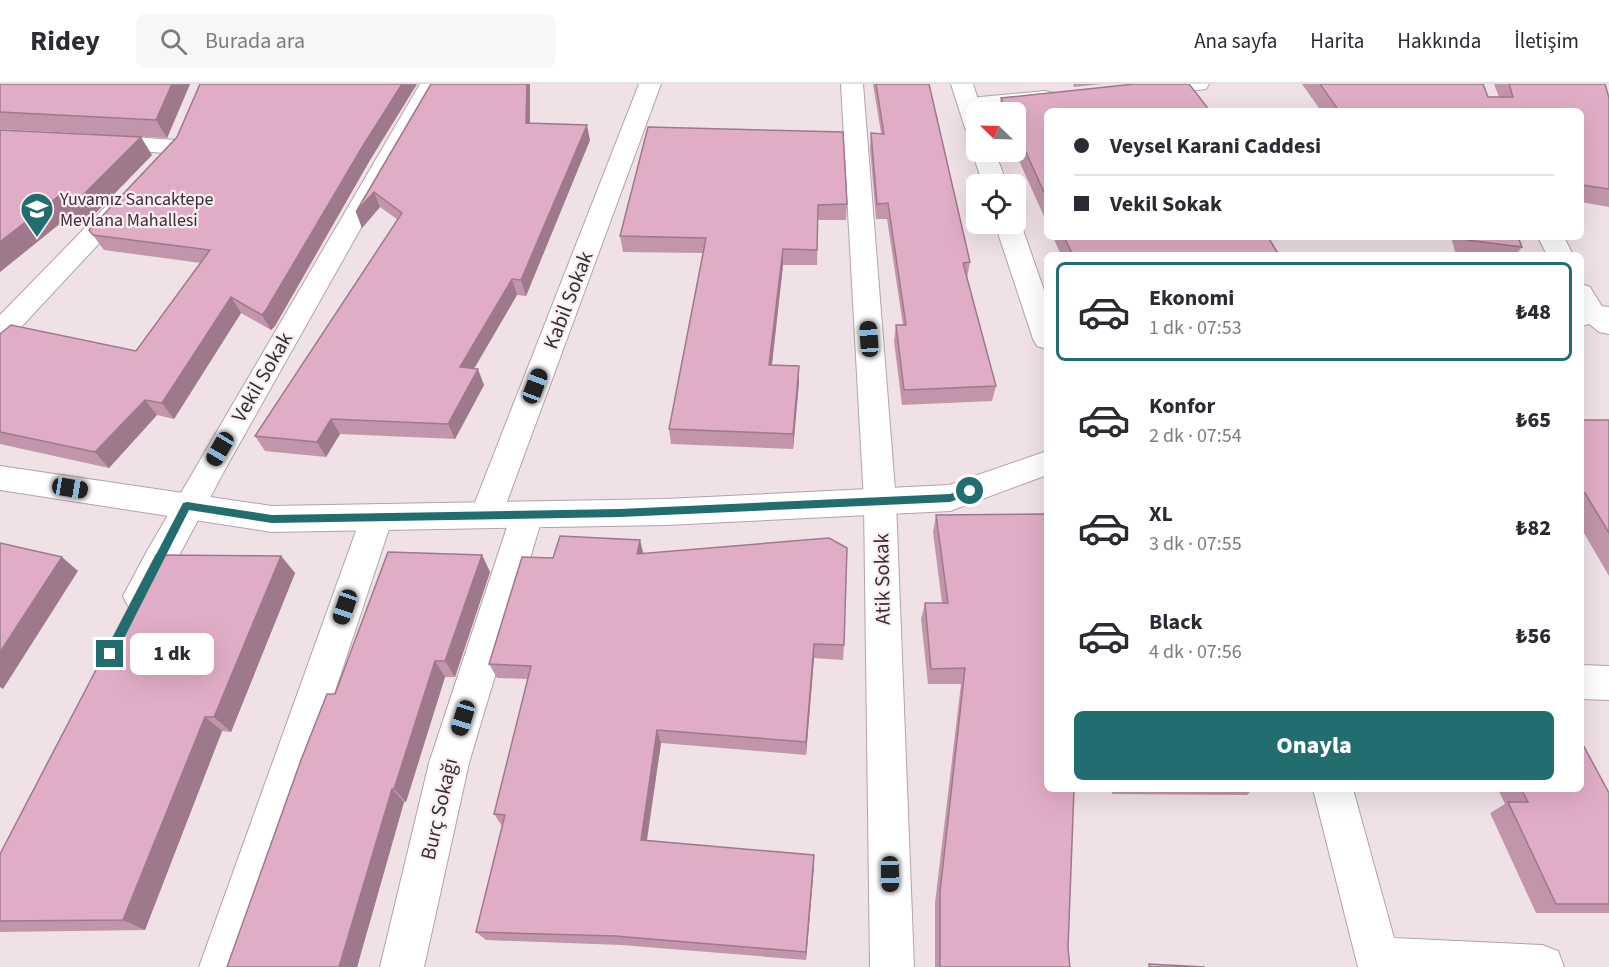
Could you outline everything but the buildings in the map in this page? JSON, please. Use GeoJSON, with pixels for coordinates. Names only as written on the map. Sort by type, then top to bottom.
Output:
{"type":"FeatureCollection","features":[{"type":"Feature","properties":{"kind":"street","name":"Vekil Sokak"},"geometry":{"type":"LineString","coordinates":[[126,622],[187,506],[298,316],[384,161],[431,84]]}},
{"type":"Feature","properties":{"kind":"street","name":"Kabil Sokak"},"geometry":{"type":"LineString","coordinates":[[486,515],[650,84]]}},
{"type":"Feature","properties":{"kind":"street","name":"Atik Sokak"},"geometry":{"type":"LineString","coordinates":[[852,84],[880,502],[892,967]]}},
{"type":"Feature","properties":{"kind":"street"},"geometry":{"type":"LineString","coordinates":[[962,84],[968,102]]}},
{"type":"Feature","properties":{"kind":"street"},"geometry":{"type":"LineString","coordinates":[[1129,90],[1198,84]]}},
{"type":"Feature","properties":{"kind":"street"},"geometry":{"type":"LineString","coordinates":[[1003,102],[1060,97]]}},
{"type":"Feature","properties":{"kind":"street"},"geometry":{"type":"LineString","coordinates":[[0,332],[144,181],[181,137],[76,141]]}},
{"type":"Feature","properties":{"kind":"street"},"geometry":{"type":"LineString","coordinates":[[1011,234],[1044,330]]}},
{"type":"Feature","properties":{"kind":"street"},"geometry":{"type":"LineString","coordinates":[[0,478],[272,519],[376,518],[666,512],[950,498],[1044,464]]}},
{"type":"Feature","properties":{"kind":"street","name":"Burç Sokağı"},"geometry":{"type":"LineString","coordinates":[[402,967],[448,763],[527,515]]}},
{"type":"Feature","properties":{"kind":"street"},"geometry":{"type":"LineString","coordinates":[[221,967],[376,518]]}},
{"type":"Feature","properties":{"kind":"street"},"geometry":{"type":"LineString","coordinates":[[1584,682],[1609,683]]}},
{"type":"Feature","properties":{"kind":"street"},"geometry":{"type":"LineString","coordinates":[[1334,792],[1379,963],[1542,967]]}},
{"type":"Feature","properties":{"kind":"place","name":"Yuvamız Sancaktepe Mevlana Mahallesi"},"geometry":{"type":"Point","coordinates":[37,238]}},
{"type":"Feature","properties":{"kind":"route"},"geometry":{"type":"LineString","coordinates":[[110,654],[187,506],[272,519],[620,513],[950,498],[970,491]]}}]}
